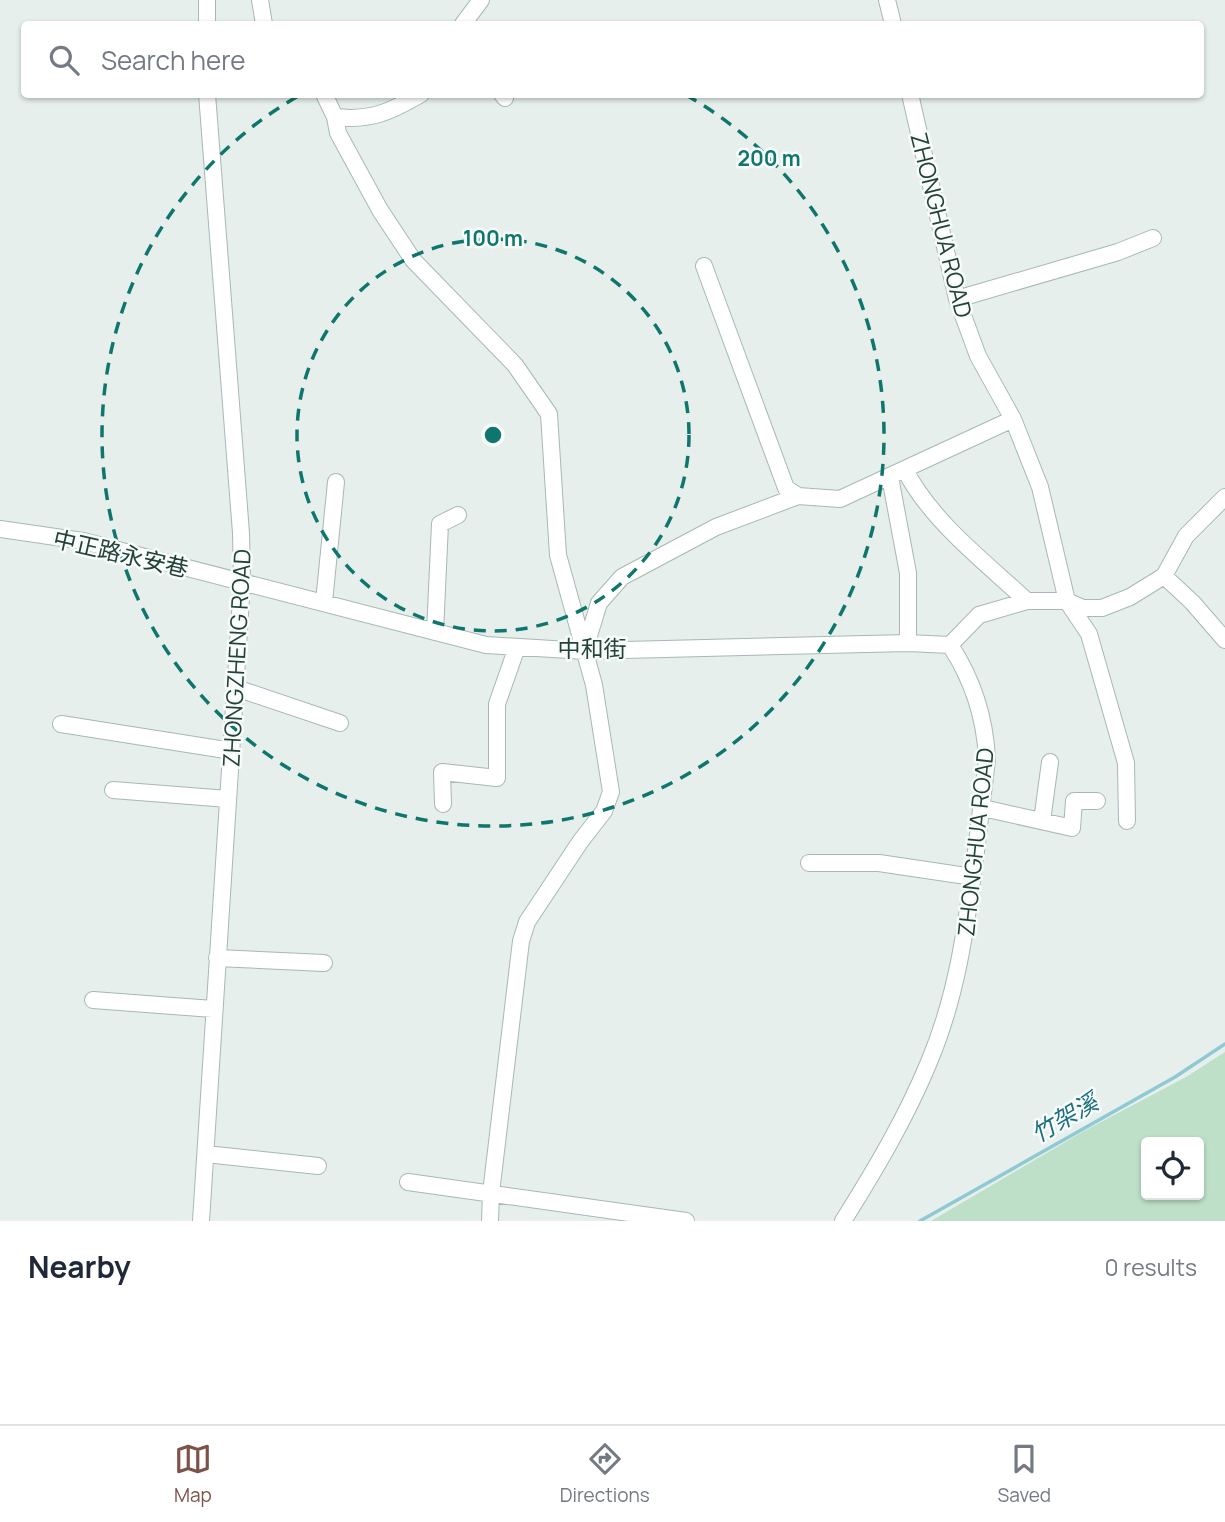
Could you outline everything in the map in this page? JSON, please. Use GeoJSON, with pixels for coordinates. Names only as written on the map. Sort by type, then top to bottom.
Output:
{"type":"FeatureCollection","features":[{"type":"Feature","properties":{"kind":"street"},"geometry":{"type":"LineString","coordinates":[[207,0],[207,21]]}},
{"type":"Feature","properties":{"kind":"street"},"geometry":{"type":"LineString","coordinates":[[260,0],[264,21]]}},
{"type":"Feature","properties":{"kind":"street"},"geometry":{"type":"LineString","coordinates":[[465,21],[481,0]]}},
{"type":"Feature","properties":{"kind":"street"},"geometry":{"type":"LineString","coordinates":[[887,0],[892,21]]}},
{"type":"Feature","properties":{"kind":"street","name":"ZHONGZHENG ROAD"},"geometry":{"type":"LineString","coordinates":[[201,1221],[242,583],[241,533],[207,98]]}},
{"type":"Feature","properties":{"kind":"street"},"geometry":{"type":"LineString","coordinates":[[326,98],[335,117],[338,133],[380,210],[413,260],[515,365],[549,414],[558,555],[594,685],[611,792],[604,810],[535,909],[524,932],[509,1032],[490,1221]]}},
{"type":"Feature","properties":{"kind":"street"},"geometry":{"type":"LineString","coordinates":[[335,117],[358,119],[396,110],[415,98]]}},
{"type":"Feature","properties":{"kind":"street","name":"ZHONGHUA ROAD"},"geometry":{"type":"LineString","coordinates":[[911,98],[957,299],[978,356],[1013,419],[1040,487],[1066,601]]}},
{"type":"Feature","properties":{"kind":"street"},"geometry":{"type":"LineString","coordinates":[[957,299],[1118,252],[1153,238]]}},
{"type":"Feature","properties":{"kind":"street"},"geometry":{"type":"LineString","coordinates":[[704,266],[786,488],[798,496]]}},
{"type":"Feature","properties":{"kind":"street"},"geometry":{"type":"LineString","coordinates":[[585,651],[599,603],[622,577],[716,527],[798,496],[840,499],[1013,419]]}},
{"type":"Feature","properties":{"kind":"street"},"geometry":{"type":"LineString","coordinates":[[898,473],[952,531],[1027,601]]}},
{"type":"Feature","properties":{"kind":"street"},"geometry":{"type":"LineString","coordinates":[[898,473],[908,573],[908,643]]}},
{"type":"Feature","properties":{"kind":"street"},"geometry":{"type":"LineString","coordinates":[[324,602],[336,482]]}},
{"type":"Feature","properties":{"kind":"street"},"geometry":{"type":"LineString","coordinates":[[950,645],[979,615],[1027,601],[1066,601],[1083,608],[1102,608],[1130,597],[1164,576],[1186,536],[1225,497]]}},
{"type":"Feature","properties":{"kind":"street"},"geometry":{"type":"LineString","coordinates":[[435,632],[440,524],[458,514]]}},
{"type":"Feature","properties":{"kind":"street","name":"中正路永安巷"},"geometry":{"type":"LineString","coordinates":[[0,529],[83,541],[242,583]]}},
{"type":"Feature","properties":{"kind":"street"},"geometry":{"type":"LineString","coordinates":[[1164,576],[1192,602],[1225,640]]}},
{"type":"Feature","properties":{"kind":"street","name":"中和街"},"geometry":{"type":"LineString","coordinates":[[242,583],[486,645],[585,651],[908,643],[950,645]]}},
{"type":"Feature","properties":{"kind":"street"},"geometry":{"type":"LineString","coordinates":[[1066,601],[1089,634],[1114,716],[1126,763],[1127,821]]}},
{"type":"Feature","properties":{"kind":"street","name":"ZHONGHUA ROAD"},"geometry":{"type":"LineString","coordinates":[[842,1221],[885,1152],[930,1060],[963,950],[983,808],[987,759],[986,736],[979,705],[964,666],[950,645]]}},
{"type":"Feature","properties":{"kind":"street"},"geometry":{"type":"LineString","coordinates":[[443,804],[442,772],[497,778],[497,705],[517,647]]}},
{"type":"Feature","properties":{"kind":"street"},"geometry":{"type":"LineString","coordinates":[[236,688],[340,723]]}},
{"type":"Feature","properties":{"kind":"street"},"geometry":{"type":"LineString","coordinates":[[61,724],[232,751]]}},
{"type":"Feature","properties":{"kind":"street"},"geometry":{"type":"LineString","coordinates":[[1042,821],[1050,762]]}},
{"type":"Feature","properties":{"kind":"street"},"geometry":{"type":"LineString","coordinates":[[113,790],[228,799]]}},
{"type":"Feature","properties":{"kind":"street"},"geometry":{"type":"LineString","coordinates":[[983,808],[1072,828],[1074,801],[1097,801]]}},
{"type":"Feature","properties":{"kind":"street"},"geometry":{"type":"LineString","coordinates":[[809,863],[879,863],[973,877]]}},
{"type":"Feature","properties":{"kind":"street"},"geometry":{"type":"LineString","coordinates":[[217,958],[324,962]]}},
{"type":"Feature","properties":{"kind":"street"},"geometry":{"type":"LineString","coordinates":[[93,1000],[214,1009]]}},
{"type":"Feature","properties":{"kind":"street"},"geometry":{"type":"LineString","coordinates":[[206,1154],[318,1166]]}},
{"type":"Feature","properties":{"kind":"street"},"geometry":{"type":"LineString","coordinates":[[408,1182],[686,1221]]}},
{"type":"Feature","properties":{"kind":"green space"},"geometry":{"type":"Polygon","coordinates":[[[1225,1052],[1225,1221],[931,1221],[1084,1131],[1186,1077],[1225,1052]]]}},
{"type":"Feature","properties":{"kind":"waterway","name":"竹架溪"},"geometry":{"type":"LineString","coordinates":[[920,1221],[1175,1077],[1225,1044]]}}]}
